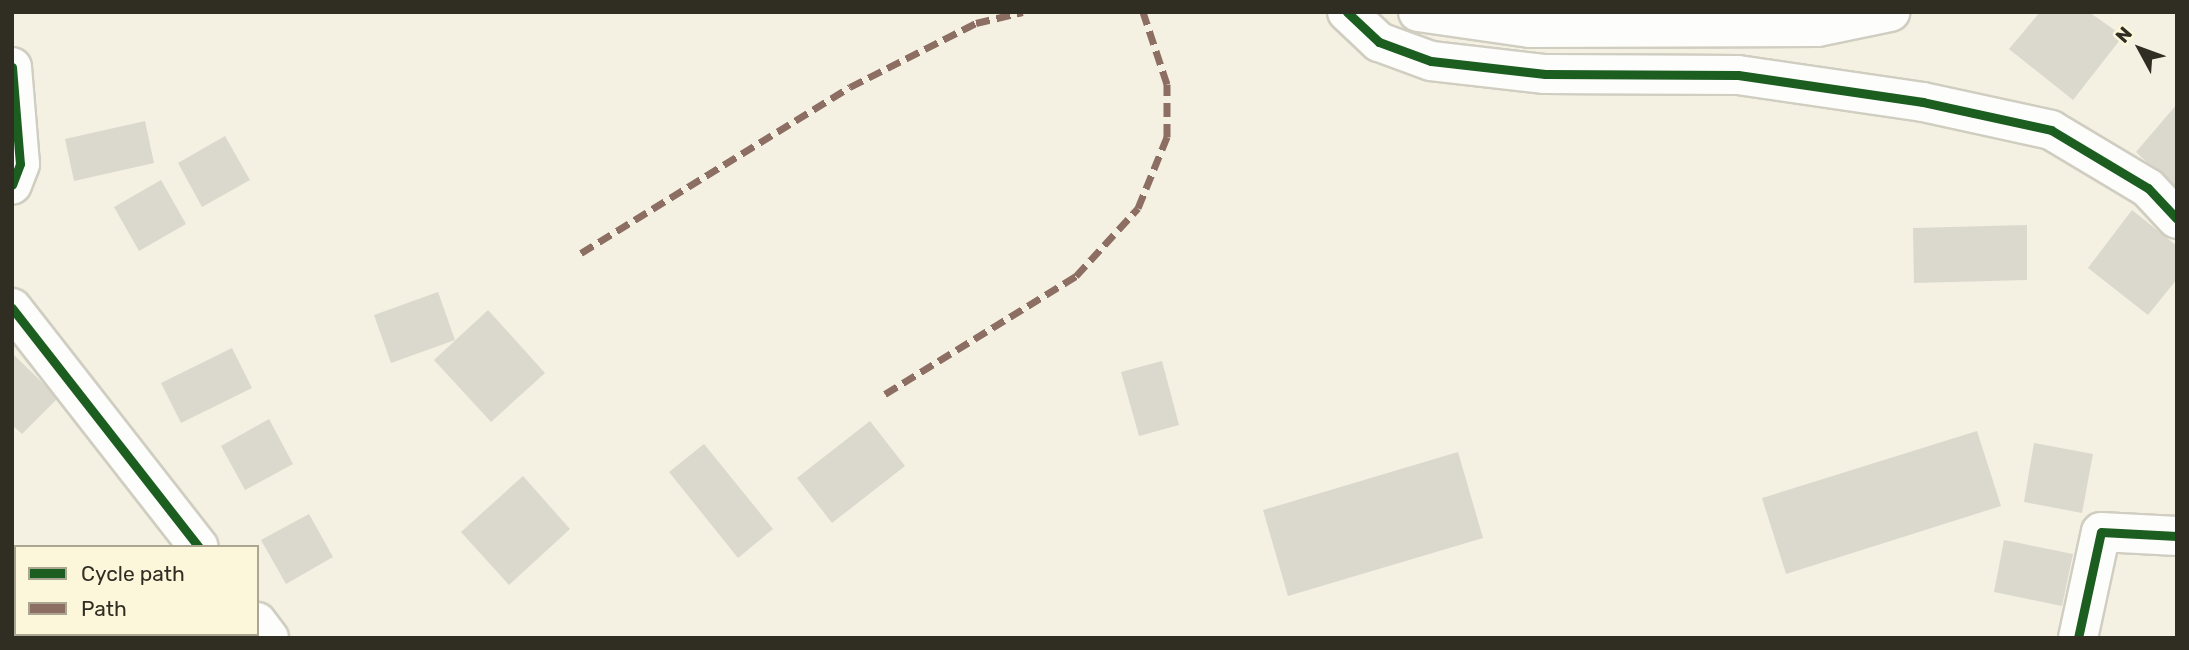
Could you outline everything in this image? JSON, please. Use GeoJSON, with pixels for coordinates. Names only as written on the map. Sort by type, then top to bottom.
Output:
{"type":"FeatureCollection","features":[{"type":"Feature","properties":{"kind":"street"},"geometry":{"type":"LineString","coordinates":[[1348,12],[1379,42],[1431,61],[1545,74],[1738,75],[1923,102],[2051,130],[2148,188],[2177,219]]}},
{"type":"Feature","properties":{"kind":"street"},"geometry":{"type":"LineString","coordinates":[[1418,12],[1530,29],[1818,27],[1890,12]]}},
{"type":"Feature","properties":{"kind":"street"},"geometry":{"type":"LineString","coordinates":[[12,67],[20,164],[12,185]]}},
{"type":"Feature","properties":{"kind":"street"},"geometry":{"type":"LineString","coordinates":[[12,308],[197,545]]}},
{"type":"Feature","properties":{"kind":"street"},"geometry":{"type":"LineString","coordinates":[[2078,638],[2101,532],[2177,536]]}},
{"type":"Feature","properties":{"kind":"building"},"geometry":{"type":"Polygon","coordinates":[[[2040,12],[2089,12],[2123,36],[2073,100],[2009,49],[2040,12]]]}},
{"type":"Feature","properties":{"kind":"building"},"geometry":{"type":"Polygon","coordinates":[[[2177,104],[2177,191],[2136,152],[2177,104]]]}},
{"type":"Feature","properties":{"kind":"building"},"geometry":{"type":"Polygon","coordinates":[[[145,121],[154,163],[74,181],[65,139],[145,121]]]}},
{"type":"Feature","properties":{"kind":"building"},"geometry":{"type":"Polygon","coordinates":[[[225,136],[250,180],[202,207],[178,163],[225,136]]]}},
{"type":"Feature","properties":{"kind":"building"},"geometry":{"type":"Polygon","coordinates":[[[161,180],[186,224],[139,251],[114,207],[161,180]]]}},
{"type":"Feature","properties":{"kind":"building"},"geometry":{"type":"Polygon","coordinates":[[[2132,210],[2177,246],[2177,279],[2148,315],[2088,268],[2132,210]]]}},
{"type":"Feature","properties":{"kind":"building"},"geometry":{"type":"Polygon","coordinates":[[[2027,225],[2027,280],[1914,283],[1913,228],[2027,225]]]}},
{"type":"Feature","properties":{"kind":"building"},"geometry":{"type":"Polygon","coordinates":[[[438,292],[455,340],[391,363],[374,315],[438,292]]]}},
{"type":"Feature","properties":{"kind":"building"},"geometry":{"type":"Polygon","coordinates":[[[488,310],[545,373],[491,422],[434,360],[488,310]]]}},
{"type":"Feature","properties":{"kind":"building"},"geometry":{"type":"Polygon","coordinates":[[[232,348],[252,388],[181,423],[161,383],[232,348]]]}},
{"type":"Feature","properties":{"kind":"building"},"geometry":{"type":"Polygon","coordinates":[[[12,353],[58,398],[22,434],[12,425],[12,353]]]}},
{"type":"Feature","properties":{"kind":"building"},"geometry":{"type":"Polygon","coordinates":[[[1162,361],[1179,425],[1139,436],[1121,372],[1162,361]]]}},
{"type":"Feature","properties":{"kind":"building"},"geometry":{"type":"Polygon","coordinates":[[[269,419],[293,464],[245,490],[221,446],[269,419]]]}},
{"type":"Feature","properties":{"kind":"building"},"geometry":{"type":"Polygon","coordinates":[[[870,421],[905,466],[832,523],[797,478],[870,421]]]}},
{"type":"Feature","properties":{"kind":"building"},"geometry":{"type":"Polygon","coordinates":[[[1977,431],[2001,506],[1786,574],[1762,498],[1977,431]]]}},
{"type":"Feature","properties":{"kind":"building"},"geometry":{"type":"Polygon","coordinates":[[[2034,443],[2093,454],[2082,513],[2024,502],[2034,443]]]}},
{"type":"Feature","properties":{"kind":"building"},"geometry":{"type":"Polygon","coordinates":[[[704,444],[773,529],[738,558],[669,472],[704,444]]]}},
{"type":"Feature","properties":{"kind":"building"},"geometry":{"type":"Polygon","coordinates":[[[1458,452],[1483,538],[1288,596],[1263,510],[1458,452]]]}},
{"type":"Feature","properties":{"kind":"building"},"geometry":{"type":"Polygon","coordinates":[[[523,476],[570,529],[509,585],[461,532],[523,476]]]}},
{"type":"Feature","properties":{"kind":"building"},"geometry":{"type":"Polygon","coordinates":[[[309,514],[333,557],[286,584],[261,540],[309,514]]]}},
{"type":"Feature","properties":{"kind":"building"},"geometry":{"type":"Polygon","coordinates":[[[2004,540],[2073,554],[2062,606],[1994,592],[2004,540]]]}},
{"type":"Feature","properties":{"kind":"marked path"},"geometry":{"type":"LineString","coordinates":[[581,253],[850,87],[976,23],[1023,12]]}},
{"type":"Feature","properties":{"kind":"marked path"},"geometry":{"type":"LineString","coordinates":[[885,394],[1076,276],[1138,208],[1167,137],[1167,84],[1143,12]]}},
{"type":"Feature","properties":{"kind":"cycle path"},"geometry":{"type":"LineString","coordinates":[[1347,12],[1379,42],[1431,61],[1545,74],[1738,75],[1923,102],[2051,130],[2148,188],[2177,219]]}},
{"type":"Feature","properties":{"kind":"cycle path"},"geometry":{"type":"LineString","coordinates":[[12,67],[20,164],[12,185]]}},
{"type":"Feature","properties":{"kind":"cycle path"},"geometry":{"type":"LineString","coordinates":[[12,308],[197,545]]}},
{"type":"Feature","properties":{"kind":"cycle path"},"geometry":{"type":"LineString","coordinates":[[2078,638],[2101,532],[2177,536]]}}]}
